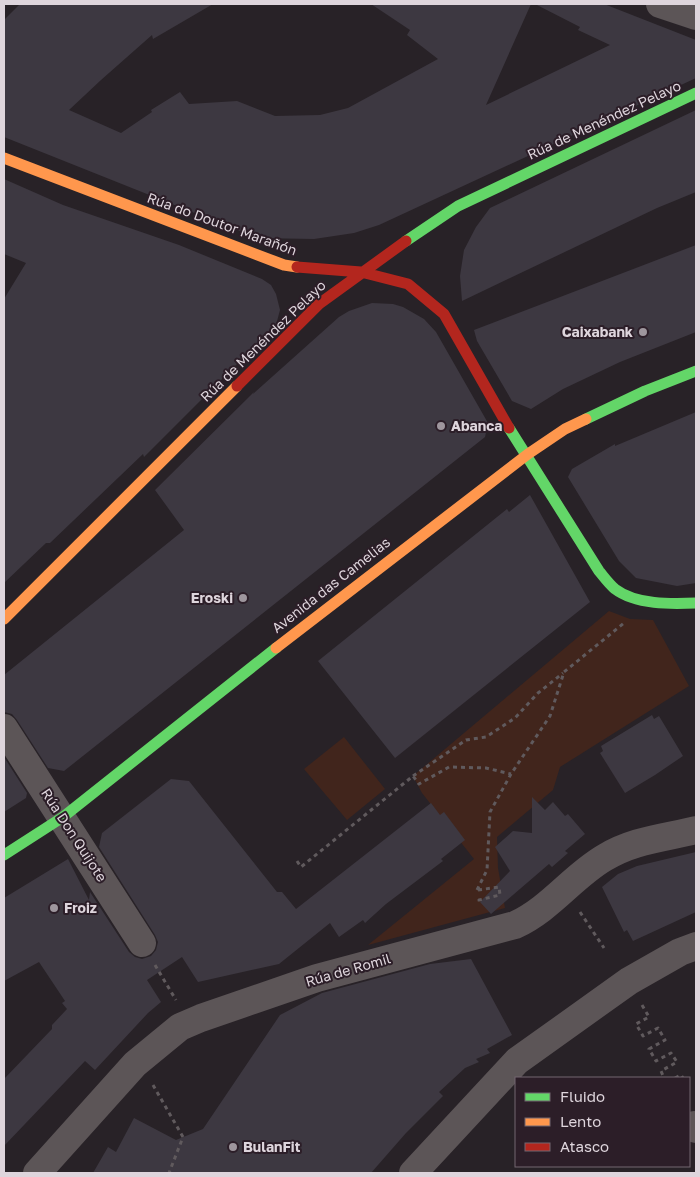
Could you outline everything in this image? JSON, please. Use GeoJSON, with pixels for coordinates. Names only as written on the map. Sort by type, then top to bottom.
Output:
{"type":"FeatureCollection","features":[{"type":"Feature","properties":{"kind":"street"},"geometry":{"type":"LineString","coordinates":[[660,4],[696,16]]}},
{"type":"Feature","properties":{"kind":"street","name":"Rúa de Menéndez Pelayo"},"geometry":{"type":"LineString","coordinates":[[4,619],[319,304],[458,206],[696,93]]}},
{"type":"Feature","properties":{"kind":"street","name":"Rúa do Doutor Marañón"},"geometry":{"type":"LineString","coordinates":[[4,158],[284,265],[330,271],[362,272],[408,284],[444,314],[508,426],[528,454],[599,571],[616,590],[654,602],[696,603]]}},
{"type":"Feature","properties":{"kind":"street","name":"Avenida das Camelias"},"geometry":{"type":"LineString","coordinates":[[4,856],[63,817],[347,591],[528,454],[565,429],[645,391],[696,371]]}},
{"type":"Feature","properties":{"kind":"street","name":"Rúa Don Quijote"},"geometry":{"type":"LineString","coordinates":[[4,728],[63,817],[142,943]]}},
{"type":"Feature","properties":{"kind":"street","name":"Rúa de Romil"},"geometry":{"type":"LineString","coordinates":[[37,1173],[136,1064],[180,1027],[317,978],[515,925],[540,911],[603,858],[633,843],[696,830]]}},
{"type":"Feature","properties":{"kind":"street"},"geometry":{"type":"LineString","coordinates":[[413,1173],[517,1061],[629,981],[680,952],[696,946]]}},
{"type":"Feature","properties":{"kind":"path"},"geometry":{"type":"LineString","coordinates":[[297,861],[302,867],[413,776],[466,740],[486,737],[515,718],[538,693],[611,632],[630,619]]}},
{"type":"Feature","properties":{"kind":"path"},"geometry":{"type":"LineString","coordinates":[[481,907],[479,900],[500,895],[499,887],[478,890],[487,870],[490,812],[510,774],[550,716],[564,672]]}},
{"type":"Feature","properties":{"kind":"path"},"geometry":{"type":"LineString","coordinates":[[413,776],[419,784],[449,767],[486,768],[510,774]]}},
{"type":"Feature","properties":{"kind":"path"},"geometry":{"type":"LineString","coordinates":[[575,906],[604,948]]}},
{"type":"Feature","properties":{"kind":"path"},"geometry":{"type":"LineString","coordinates":[[142,943],[176,1000]]}},
{"type":"Feature","properties":{"kind":"path"},"geometry":{"type":"LineString","coordinates":[[641,1004],[649,1018],[636,1024],[643,1036],[658,1028],[664,1040],[649,1049],[656,1061],[671,1053],[677,1062],[661,1071],[664,1077]]}},
{"type":"Feature","properties":{"kind":"path"},"geometry":{"type":"LineString","coordinates":[[149,1078],[183,1137],[168,1173]]}},
{"type":"Feature","properties":{"kind":"shaded area"},"geometry":{"type":"Polygon","coordinates":[[[609,611],[630,619],[653,620],[689,686],[560,767],[553,790],[497,837],[498,868],[505,908],[368,945],[474,859],[422,793],[413,776],[609,611]]]}},
{"type":"Feature","properties":{"kind":"shaded area"},"geometry":{"type":"Polygon","coordinates":[[[344,737],[385,789],[347,820],[304,769],[344,737]]]}},
{"type":"Feature","properties":{"kind":"building"},"geometry":{"type":"Polygon","coordinates":[[[20,4],[213,4],[153,39],[152,35],[69,110],[121,133],[152,112],[151,110],[180,92],[189,104],[237,101],[275,116],[320,115],[348,108],[438,59],[407,35],[410,30],[371,4],[531,4],[486,105],[610,45],[578,30],[580,27],[535,4],[604,4],[696,40],[696,78],[379,225],[354,233],[314,239],[257,238],[4,137],[4,20],[20,4]]]}},
{"type":"Feature","properties":{"kind":"building"},"geometry":{"type":"Polygon","coordinates":[[[696,110],[696,192],[657,208],[462,301],[460,276],[464,250],[476,227],[490,208],[696,110]]]}},
{"type":"Feature","properties":{"kind":"building"},"geometry":{"type":"Polygon","coordinates":[[[4,179],[63,205],[179,245],[262,279],[271,285],[276,294],[280,310],[276,325],[144,457],[143,454],[50,543],[46,543],[4,583],[4,299],[26,263],[4,254],[4,179]]]}},
{"type":"Feature","properties":{"kind":"building"},"geometry":{"type":"Polygon","coordinates":[[[696,245],[696,332],[620,362],[563,389],[531,409],[512,401],[477,341],[474,330],[696,245]]]}},
{"type":"Feature","properties":{"kind":"building"},"geometry":{"type":"Polygon","coordinates":[[[372,303],[393,304],[403,307],[424,319],[436,332],[488,423],[485,437],[64,771],[48,768],[17,720],[12,714],[4,712],[4,675],[184,530],[155,490],[254,392],[253,394],[339,317],[349,311],[372,303]]]}},
{"type":"Feature","properties":{"kind":"building"},"geometry":{"type":"Polygon","coordinates":[[[696,412],[696,583],[677,586],[636,578],[619,561],[568,477],[572,469],[615,444],[615,446],[696,412]]]}},
{"type":"Feature","properties":{"kind":"building"},"geometry":{"type":"Polygon","coordinates":[[[530,495],[590,602],[395,758],[318,661],[507,509],[509,512],[530,495]]]}},
{"type":"Feature","properties":{"kind":"building"},"geometry":{"type":"Polygon","coordinates":[[[652,715],[654,719],[659,716],[683,756],[625,793],[600,753],[603,751],[601,746],[652,715]]]}},
{"type":"Feature","properties":{"kind":"building"},"geometry":{"type":"Polygon","coordinates":[[[4,757],[27,793],[26,798],[4,812],[4,757]]]}},
{"type":"Feature","properties":{"kind":"building"},"geometry":{"type":"Polygon","coordinates":[[[171,779],[189,781],[277,892],[282,892],[296,909],[431,803],[440,815],[444,812],[465,840],[441,859],[443,861],[386,904],[365,923],[363,920],[339,937],[330,923],[279,964],[198,982],[182,957],[147,980],[161,1002],[148,1013],[95,1070],[85,1061],[4,1146],[4,1079],[52,1029],[52,1025],[67,1009],[62,1003],[65,1001],[39,962],[4,981],[4,898],[68,859],[89,900],[90,892],[129,952],[135,957],[142,959],[151,956],[156,950],[158,942],[155,935],[99,847],[102,833],[171,779]]]}},
{"type":"Feature","properties":{"kind":"building"},"geometry":{"type":"Polygon","coordinates":[[[532,797],[545,810],[553,802],[565,816],[568,814],[585,834],[565,851],[568,853],[552,867],[549,864],[491,914],[480,902],[510,871],[495,847],[513,831],[532,833],[532,797]]]}},
{"type":"Feature","properties":{"kind":"building"},"geometry":{"type":"Polygon","coordinates":[[[696,852],[696,912],[633,941],[627,930],[624,932],[602,887],[618,874],[637,866],[696,852]]]}},
{"type":"Feature","properties":{"kind":"building"},"geometry":{"type":"Polygon","coordinates":[[[471,959],[512,1035],[487,1049],[490,1053],[476,1059],[479,1062],[465,1068],[439,1092],[443,1096],[406,1133],[371,1173],[93,1173],[108,1147],[116,1152],[134,1118],[176,1140],[203,1129],[280,1015],[322,993],[430,964],[471,959]]]}},
{"type":"Feature","properties":{"kind":"traffic: fast"},"geometry":{"type":"LineString","coordinates":[[406,241],[458,206],[696,93]]}},
{"type":"Feature","properties":{"kind":"traffic: fast"},"geometry":{"type":"LineString","coordinates":[[586,419],[645,391],[696,371]]}},
{"type":"Feature","properties":{"kind":"traffic: fast"},"geometry":{"type":"LineString","coordinates":[[509,428],[599,571],[615,589],[643,601],[696,603]]}},
{"type":"Feature","properties":{"kind":"traffic: fast"},"geometry":{"type":"LineString","coordinates":[[4,855],[63,817],[276,648]]}},
{"type":"Feature","properties":{"kind":"traffic: slow"},"geometry":{"type":"LineString","coordinates":[[4,158],[284,265],[297,267]]}},
{"type":"Feature","properties":{"kind":"traffic: slow"},"geometry":{"type":"LineString","coordinates":[[4,619],[237,386]]}},
{"type":"Feature","properties":{"kind":"traffic: slow"},"geometry":{"type":"LineString","coordinates":[[276,648],[528,454],[565,429],[586,419]]}},
{"type":"Feature","properties":{"kind":"traffic: jam"},"geometry":{"type":"LineString","coordinates":[[237,386],[319,304],[406,241]]}},
{"type":"Feature","properties":{"kind":"traffic: jam"},"geometry":{"type":"LineString","coordinates":[[297,267],[361,272],[408,284],[444,314],[509,428]]}},
{"type":"Feature","properties":{"kind":"place","name":"Caixabank"},"geometry":{"type":"Point","coordinates":[643,332]}},
{"type":"Feature","properties":{"kind":"place","name":"Abanca"},"geometry":{"type":"Point","coordinates":[441,426]}},
{"type":"Feature","properties":{"kind":"place","name":"Eroski"},"geometry":{"type":"Point","coordinates":[243,598]}},
{"type":"Feature","properties":{"kind":"place","name":"Froiz"},"geometry":{"type":"Point","coordinates":[54,908]}},
{"type":"Feature","properties":{"kind":"place","name":"BulanFit"},"geometry":{"type":"Point","coordinates":[233,1147]}}]}
